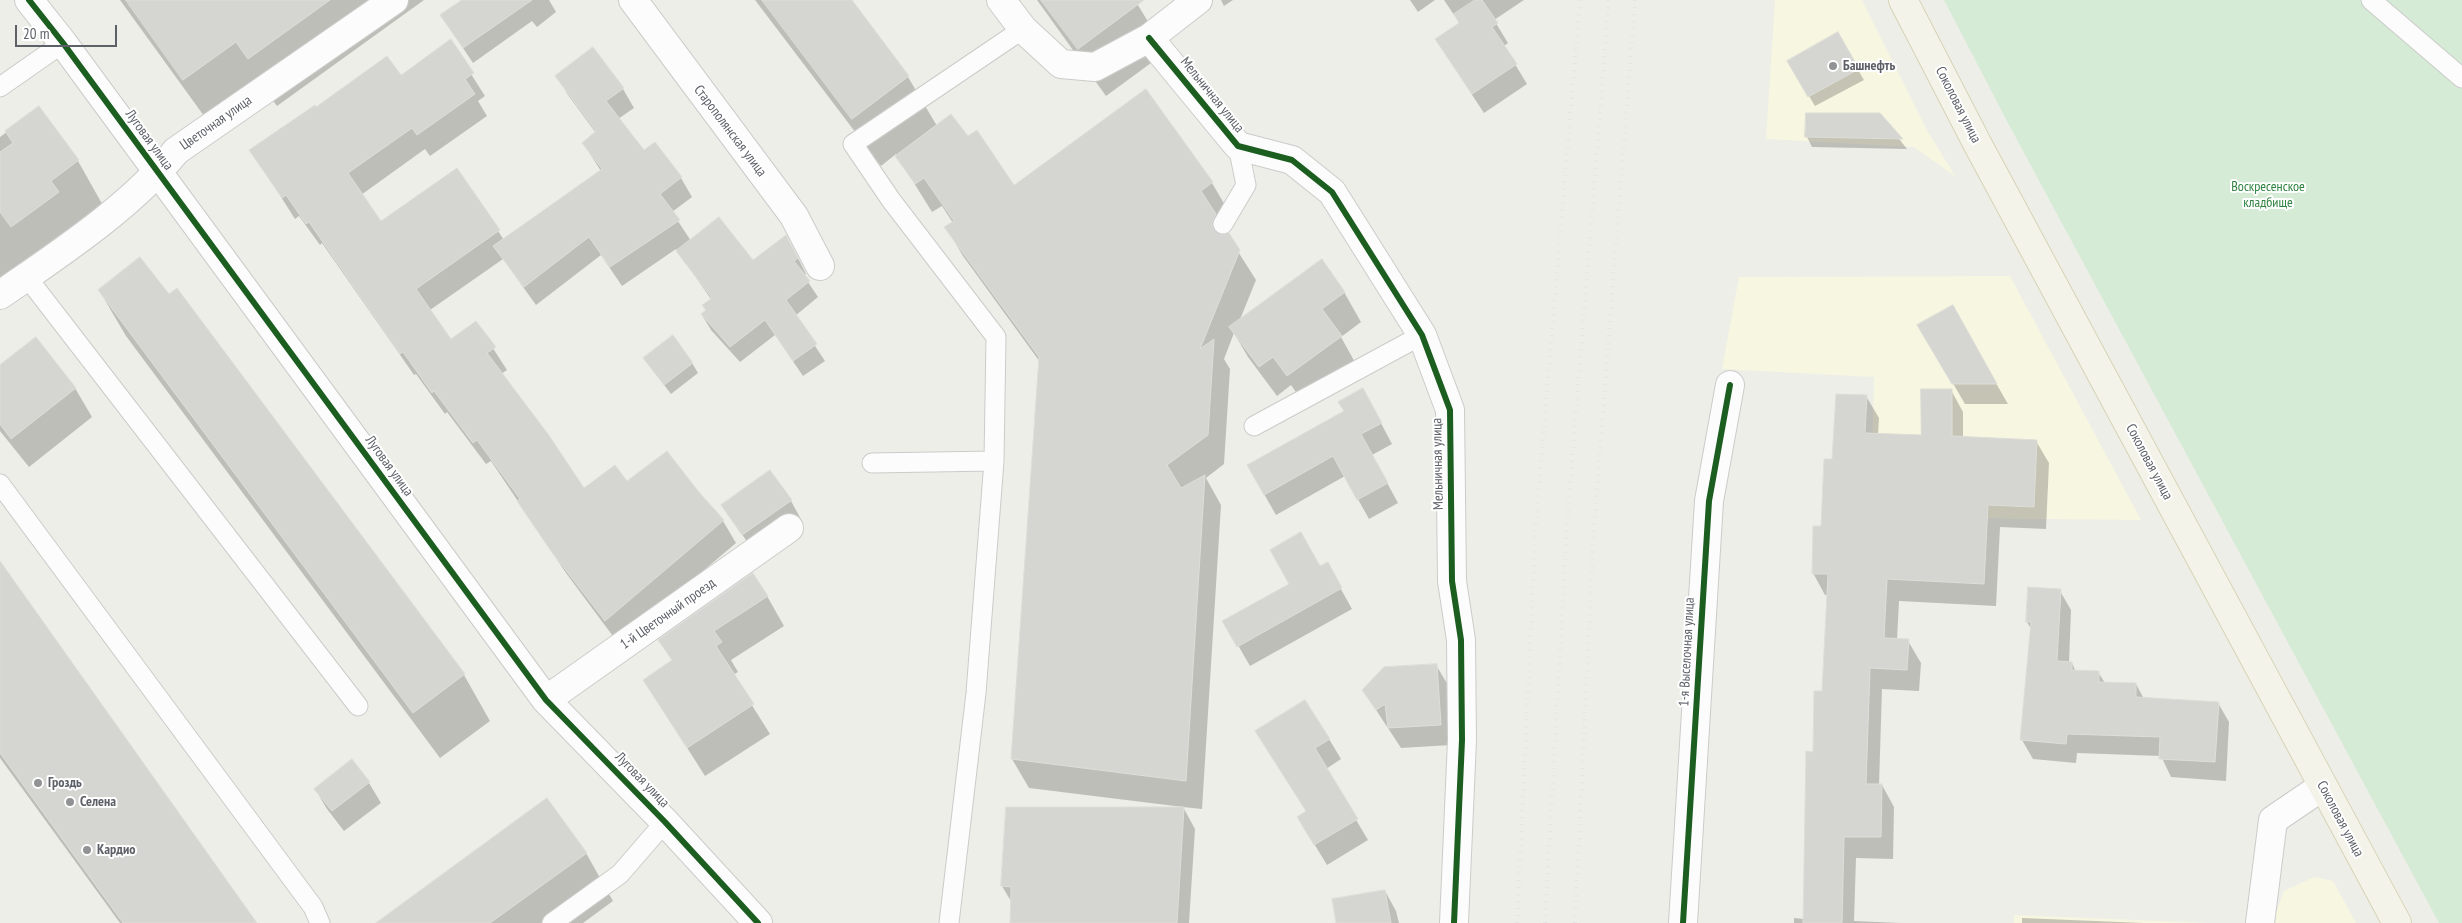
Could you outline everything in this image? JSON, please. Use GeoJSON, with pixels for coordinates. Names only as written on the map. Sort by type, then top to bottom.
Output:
{"type":"FeatureCollection","features":[{"type":"Feature","properties":{"kind":"main road","name":"Соколовая улица"},"geometry":{"type":"LineString","coordinates":[[1903,0],[1978,145],[2397,923]]}},
{"type":"Feature","properties":{"kind":"street","name":"Луговая улица"},"geometry":{"type":"LineString","coordinates":[[29,0],[63,43],[546,700],[665,822],[747,919]]}},
{"type":"Feature","properties":{"kind":"street","name":"Цветочная улица"},"geometry":{"type":"LineString","coordinates":[[0,294],[115,210],[158,174],[176,151],[394,0]]}},
{"type":"Feature","properties":{"kind":"street","name":"Старополянская улица"},"geometry":{"type":"LineString","coordinates":[[633,0],[794,216],[820,266]]}},
{"type":"Feature","properties":{"kind":"street"},"geometry":{"type":"LineString","coordinates":[[1002,0],[1023,29],[1061,64],[1095,67],[1149,38],[1193,2]]}},
{"type":"Feature","properties":{"kind":"street","name":"Мельничная улица"},"geometry":{"type":"LineString","coordinates":[[1149,38],[1238,146],[1292,160],[1332,192],[1422,335],[1450,410],[1452,581],[1461,640],[1462,740],[1454,923]]}},
{"type":"Feature","properties":{"kind":"street","name":"1-я Выселочная улица"},"geometry":{"type":"LineString","coordinates":[[1683,923],[1709,501],[1730,385]]}},
{"type":"Feature","properties":{"kind":"street","name":"1-й Цветочный проезд"},"geometry":{"type":"LineString","coordinates":[[546,700],[789,528]]}},
{"type":"Feature","properties":{"kind":"street"},"geometry":{"type":"LineString","coordinates":[[2260,923],[2273,820],[2323,786]]}},
{"type":"Feature","properties":{"kind":"lane"},"geometry":{"type":"LineString","coordinates":[[2371,0],[2462,78]]}},
{"type":"Feature","properties":{"kind":"lane"},"geometry":{"type":"LineString","coordinates":[[949,923],[976,693],[994,461],[996,337],[890,200],[853,144],[1023,29]]}},
{"type":"Feature","properties":{"kind":"lane"},"geometry":{"type":"LineString","coordinates":[[0,87],[63,43]]}},
{"type":"Feature","properties":{"kind":"lane"},"geometry":{"type":"LineString","coordinates":[[1222,224],[1246,185],[1238,146]]}},
{"type":"Feature","properties":{"kind":"lane"},"geometry":{"type":"LineString","coordinates":[[26,276],[358,706]]}},
{"type":"Feature","properties":{"kind":"lane"},"geometry":{"type":"LineString","coordinates":[[1254,426],[1422,335]]}},
{"type":"Feature","properties":{"kind":"lane"},"geometry":{"type":"LineString","coordinates":[[872,463],[994,461]]}},
{"type":"Feature","properties":{"kind":"lane"},"geometry":{"type":"LineString","coordinates":[[0,484],[313,907],[320,923]]}},
{"type":"Feature","properties":{"kind":"lane"},"geometry":{"type":"LineString","coordinates":[[552,923],[620,874],[665,822]]}},
{"type":"Feature","properties":{"kind":"shaded area","name":"Башнефть"},"geometry":{"type":"Polygon","coordinates":[[[1775,0],[1862,0],[1928,132],[1955,176],[1914,147],[1766,139],[1775,0]]]}},
{"type":"Feature","properties":{"kind":"shaded area"},"geometry":{"type":"Polygon","coordinates":[[[2010,276],[2141,520],[1875,517],[1872,463],[1874,377],[1722,369],[1739,277],[2010,276]]]}},
{"type":"Feature","properties":{"kind":"shaded area"},"geometry":{"type":"Polygon","coordinates":[[[2314,877],[2333,881],[2356,923],[2272,923],[2284,891],[2314,877]]]}},
{"type":"Feature","properties":{"kind":"shaded area"},"geometry":{"type":"Polygon","coordinates":[[[2014,915],[2209,923],[2014,923],[2014,915]]]}},
{"type":"Feature","properties":{"kind":"green space","name":"Воскресенское кладбище"},"geometry":{"type":"Polygon","coordinates":[[[1944,0],[2462,0],[2462,923],[2439,923],[2009,125],[1944,0]]]}},
{"type":"Feature","properties":{"kind":"building"},"geometry":{"type":"Polygon","coordinates":[[[126,0],[330,0],[248,59],[236,42],[183,80],[126,0]]]}},
{"type":"Feature","properties":{"kind":"building"},"geometry":{"type":"Polygon","coordinates":[[[462,0],[532,0],[463,48],[440,15],[462,0]]]}},
{"type":"Feature","properties":{"kind":"building"},"geometry":{"type":"Polygon","coordinates":[[[762,0],[852,0],[909,76],[852,119],[762,0]]]}},
{"type":"Feature","properties":{"kind":"building"},"geometry":{"type":"Polygon","coordinates":[[[1041,0],[1144,0],[1078,49],[1041,0]]]}},
{"type":"Feature","properties":{"kind":"building"},"geometry":{"type":"Polygon","coordinates":[[[1475,0],[1482,0],[1498,23],[1492,27],[1517,64],[1472,94],[1435,39],[1459,23],[1454,14],[1475,0]]]}},
{"type":"Feature","properties":{"kind":"building"},"geometry":{"type":"Polygon","coordinates":[[[1838,32],[1859,69],[1808,97],[1787,61],[1838,32]]]}},
{"type":"Feature","properties":{"kind":"building"},"geometry":{"type":"Polygon","coordinates":[[[451,39],[474,73],[465,79],[475,94],[417,135],[412,128],[348,173],[381,221],[457,168],[500,230],[416,289],[451,339],[476,321],[496,347],[487,353],[548,434],[584,488],[615,465],[627,481],[667,451],[698,491],[724,520],[605,621],[551,551],[517,501],[520,499],[477,440],[473,443],[434,391],[432,393],[403,352],[400,354],[309,222],[306,224],[286,195],[282,198],[249,150],[315,105],[316,107],[387,56],[401,75],[451,39]]]}},
{"type":"Feature","properties":{"kind":"building"},"geometry":{"type":"Polygon","coordinates":[[[593,47],[624,88],[606,101],[644,150],[655,142],[682,177],[660,194],[680,220],[610,267],[589,237],[524,287],[493,246],[602,169],[582,143],[596,131],[555,76],[593,47]]]}},
{"type":"Feature","properties":{"kind":"building"},"geometry":{"type":"Polygon","coordinates":[[[1146,89],[1213,182],[1201,191],[1216,214],[1212,223],[1214,230],[1222,235],[1229,233],[1240,250],[1200,349],[1214,339],[1208,435],[1167,465],[1181,488],[1205,475],[1186,781],[1011,759],[1039,357],[944,227],[954,221],[924,178],[915,184],[895,156],[951,114],[968,136],[977,130],[1014,185],[1146,89]]]}},
{"type":"Feature","properties":{"kind":"building"},"geometry":{"type":"Polygon","coordinates":[[[39,106],[79,160],[51,181],[59,192],[11,227],[0,212],[0,152],[13,143],[5,131],[39,106]]]}},
{"type":"Feature","properties":{"kind":"building"},"geometry":{"type":"Polygon","coordinates":[[[1806,113],[1880,113],[1903,139],[1805,137],[1806,113]]]}},
{"type":"Feature","properties":{"kind":"building"},"geometry":{"type":"Polygon","coordinates":[[[719,217],[753,260],[786,235],[798,258],[794,261],[810,281],[786,300],[817,344],[793,361],[765,320],[730,347],[701,314],[706,310],[702,305],[712,298],[676,251],[719,217]]]}},
{"type":"Feature","properties":{"kind":"building"},"geometry":{"type":"Polygon","coordinates":[[[140,257],[169,294],[177,288],[465,674],[413,713],[98,290],[140,257]]]}},
{"type":"Feature","properties":{"kind":"building"},"geometry":{"type":"Polygon","coordinates":[[[1322,259],[1345,292],[1322,309],[1342,336],[1287,376],[1273,357],[1259,367],[1229,327],[1322,259]]]}},
{"type":"Feature","properties":{"kind":"building"},"geometry":{"type":"Polygon","coordinates":[[[1953,305],[1997,384],[1952,384],[1917,325],[1953,305]]]}},
{"type":"Feature","properties":{"kind":"building"},"geometry":{"type":"Polygon","coordinates":[[[673,335],[693,363],[664,385],[643,358],[673,335]]]}},
{"type":"Feature","properties":{"kind":"building"},"geometry":{"type":"Polygon","coordinates":[[[36,337],[76,388],[11,439],[0,424],[0,365],[36,337]]]}},
{"type":"Feature","properties":{"kind":"building"},"geometry":{"type":"Polygon","coordinates":[[[1363,388],[1382,423],[1361,434],[1388,483],[1357,500],[1333,456],[1264,495],[1247,465],[1344,411],[1338,402],[1363,388]]]}},
{"type":"Feature","properties":{"kind":"building"},"geometry":{"type":"Polygon","coordinates":[[[1921,389],[1952,389],[1952,436],[2037,440],[2034,507],[1988,505],[1984,584],[1887,579],[1884,638],[1909,639],[1907,670],[1870,668],[1866,784],[1882,784],[1881,837],[1844,837],[1842,923],[1803,923],[1806,751],[1813,752],[1814,691],[1822,691],[1828,574],[1812,574],[1813,526],[1821,526],[1824,459],[1832,459],[1836,394],[1867,395],[1865,433],[1921,435],[1921,389]]]}},
{"type":"Feature","properties":{"kind":"building"},"geometry":{"type":"Polygon","coordinates":[[[770,470],[792,500],[742,535],[721,505],[770,470]]]}},
{"type":"Feature","properties":{"kind":"building"},"geometry":{"type":"Polygon","coordinates":[[[1301,532],[1320,566],[1328,562],[1342,588],[1237,647],[1222,621],[1289,584],[1270,550],[1301,532]]]}},
{"type":"Feature","properties":{"kind":"building"},"geometry":{"type":"Polygon","coordinates":[[[0,561],[257,923],[123,923],[0,753],[0,561]]]}},
{"type":"Feature","properties":{"kind":"building"},"geometry":{"type":"Polygon","coordinates":[[[753,573],[768,596],[714,631],[722,642],[716,646],[754,704],[687,748],[643,680],[672,660],[658,640],[753,573]]]}},
{"type":"Feature","properties":{"kind":"building"},"geometry":{"type":"Polygon","coordinates":[[[2028,587],[2061,589],[2057,661],[2072,662],[2072,670],[2099,671],[2099,682],[2136,683],[2136,697],[2219,702],[2215,762],[2159,759],[2160,737],[2067,734],[2066,744],[2020,740],[2031,622],[2026,622],[2028,587]]]}},
{"type":"Feature","properties":{"kind":"building"},"geometry":{"type":"Polygon","coordinates":[[[1437,664],[1441,725],[1388,728],[1385,704],[1376,710],[1362,690],[1384,667],[1437,664]]]}},
{"type":"Feature","properties":{"kind":"building"},"geometry":{"type":"Polygon","coordinates":[[[1305,700],[1330,739],[1315,748],[1358,819],[1314,845],[1297,817],[1306,811],[1255,731],[1305,700]]]}},
{"type":"Feature","properties":{"kind":"building"},"geometry":{"type":"Polygon","coordinates":[[[352,759],[370,782],[332,811],[314,789],[352,759]]]}},
{"type":"Feature","properties":{"kind":"building"},"geometry":{"type":"Polygon","coordinates":[[[547,798],[587,853],[490,923],[376,923],[547,798]]]}},
{"type":"Feature","properties":{"kind":"building"},"geometry":{"type":"Polygon","coordinates":[[[1006,807],[1184,807],[1177,923],[1010,923],[1011,887],[1001,886],[1006,807]]]}},
{"type":"Feature","properties":{"kind":"building"},"geometry":{"type":"Polygon","coordinates":[[[1385,890],[1391,923],[1336,923],[1332,899],[1385,890]]]}},
{"type":"Feature","properties":{"kind":"railway"},"geometry":{"type":"LineString","coordinates":[[1517,923],[1536,522],[1580,0]]}},
{"type":"Feature","properties":{"kind":"railway"},"geometry":{"type":"LineString","coordinates":[[1545,923],[1567,525],[1609,0]]}},
{"type":"Feature","properties":{"kind":"railway"},"geometry":{"type":"LineString","coordinates":[[1575,923],[1594,529],[1635,0]]}},
{"type":"Feature","properties":{"kind":"cycle path"},"geometry":{"type":"LineString","coordinates":[[29,0],[63,43],[546,700],[665,822],[758,923]]}},
{"type":"Feature","properties":{"kind":"cycle path"},"geometry":{"type":"LineString","coordinates":[[1149,38],[1238,146],[1292,160],[1332,192],[1422,335],[1450,410],[1452,581],[1461,640],[1462,740],[1454,923]]}},
{"type":"Feature","properties":{"kind":"cycle path"},"geometry":{"type":"LineString","coordinates":[[1683,923],[1709,501],[1730,385]]}},
{"type":"Feature","properties":{"kind":"place","name":"Башнефть"},"geometry":{"type":"Point","coordinates":[1833,66]}},
{"type":"Feature","properties":{"kind":"place","name":"Гроздь"},"geometry":{"type":"Point","coordinates":[38,783]}},
{"type":"Feature","properties":{"kind":"place","name":"Селена"},"geometry":{"type":"Point","coordinates":[70,802]}},
{"type":"Feature","properties":{"kind":"place","name":"Кардио"},"geometry":{"type":"Point","coordinates":[87,850]}}]}
